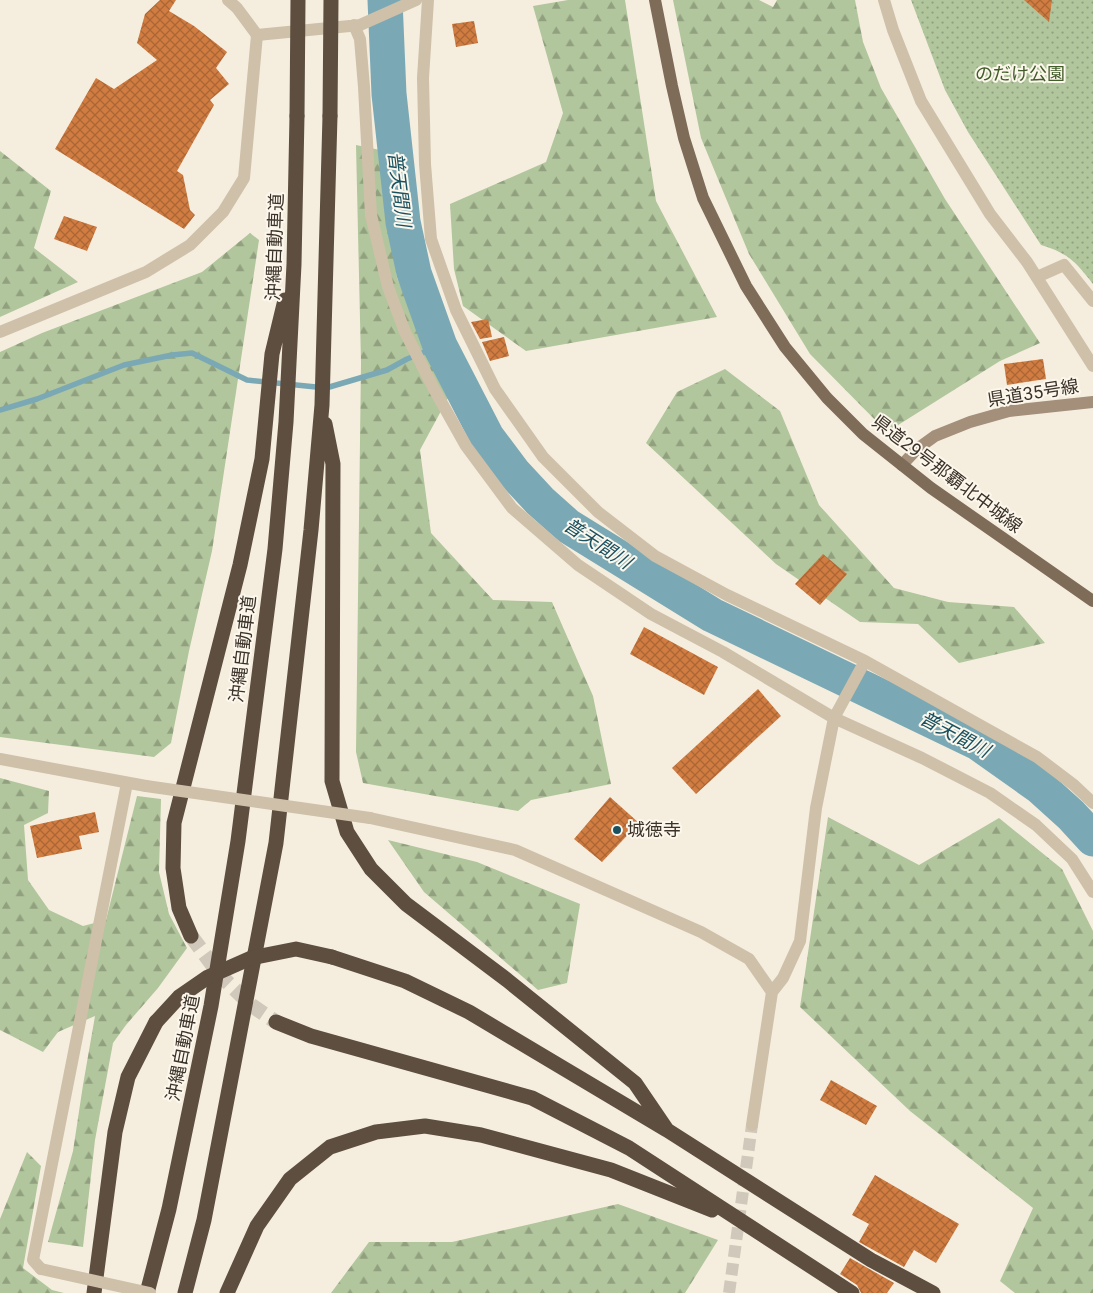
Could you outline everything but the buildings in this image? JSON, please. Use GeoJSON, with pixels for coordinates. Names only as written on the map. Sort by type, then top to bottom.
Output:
{"type":"FeatureCollection","features":[{"type":"Feature","properties":{"kind":"highway","name":"沖縄自動車道"},"geometry":{"type":"LineString","coordinates":[[149,1293],[211,1006],[238,841],[275,550],[286,422],[294,264],[298,0]]}},
{"type":"Feature","properties":{"kind":"highway"},"geometry":{"type":"LineString","coordinates":[[184,1293],[204,1220],[276,844],[312,530],[322,406],[330,116],[331,0]]}},
{"type":"Feature","properties":{"kind":"highway"},"geometry":{"type":"LineString","coordinates":[[190,936],[179,908],[173,868],[174,823],[240,565],[262,459],[272,354],[294,264]]}},
{"type":"Feature","properties":{"kind":"highway"},"geometry":{"type":"LineString","coordinates":[[322,406],[333,464],[332,781],[347,832],[371,869],[406,904],[508,980],[635,1083],[667,1130]]}},
{"type":"Feature","properties":{"kind":"highway"},"geometry":{"type":"LineString","coordinates":[[94,1293],[114,1132],[128,1076],[156,1022],[179,997],[208,976],[251,958],[296,949],[332,957],[404,981],[469,1012],[667,1130],[871,1260],[933,1293]]}},
{"type":"Feature","properties":{"kind":"highway"},"geometry":{"type":"LineString","coordinates":[[276,1022],[311,1036],[532,1098],[629,1148],[852,1293]]}},
{"type":"Feature","properties":{"kind":"highway"},"geometry":{"type":"LineString","coordinates":[[227,1293],[257,1226],[290,1180],[330,1147],[376,1132],[425,1126],[481,1135],[612,1170],[744,1223]]}},
{"type":"Feature","properties":{"kind":"main road","name":"県道29号那覇北中城線"},"geometry":{"type":"LineString","coordinates":[[656,0],[672,86],[693,169],[712,219],[746,286],[785,347],[827,398],[863,434],[931,488],[1093,601]]}},
{"type":"Feature","properties":{"kind":"main road","name":"県道35号線"},"geometry":{"type":"LineString","coordinates":[[902,464],[917,449],[935,436],[970,422],[1009,411],[1093,402]]}},
{"type":"Feature","properties":{"kind":"street"},"geometry":{"type":"LineString","coordinates":[[257,35],[357,25],[416,0]]}},
{"type":"Feature","properties":{"kind":"street"},"geometry":{"type":"LineString","coordinates":[[428,0],[423,88],[425,164],[431,239],[456,310],[495,389],[543,457],[598,512],[655,556],[727,595],[864,662],[1037,757],[1093,803]]}},
{"type":"Feature","properties":{"kind":"street"},"geometry":{"type":"LineString","coordinates":[[884,0],[893,30],[921,102],[990,214],[1027,262],[1093,366]]}},
{"type":"Feature","properties":{"kind":"street"},"geometry":{"type":"LineString","coordinates":[[0,332],[146,272],[190,244],[224,212],[244,178],[257,35],[236,3]]}},
{"type":"Feature","properties":{"kind":"street"},"geometry":{"type":"LineString","coordinates":[[357,25],[363,68],[371,215],[388,287],[411,343],[466,446],[512,508],[578,566],[651,614],[723,652],[835,718],[922,758],[990,793],[1036,825],[1072,859],[1093,892]]}},
{"type":"Feature","properties":{"kind":"street"},"geometry":{"type":"LineString","coordinates":[[1037,278],[1064,265],[1093,301]]}},
{"type":"Feature","properties":{"kind":"street"},"geometry":{"type":"LineString","coordinates":[[752,1125],[772,992],[782,978],[800,941],[816,808],[835,718],[864,662]]}},
{"type":"Feature","properties":{"kind":"street"},"geometry":{"type":"LineString","coordinates":[[0,759],[127,783],[370,818],[515,850],[700,932],[750,959],[772,992]]}},
{"type":"Feature","properties":{"kind":"street"},"geometry":{"type":"LineString","coordinates":[[127,783],[33,1260],[41,1269],[149,1293]]}},
{"type":"Feature","properties":{"kind":"green space"},"geometry":{"type":"Polygon","coordinates":[[[568,0],[625,0],[656,201],[717,317],[526,351],[463,306],[454,269],[450,204],[546,162],[563,113],[533,6],[568,0]]]}},
{"type":"Feature","properties":{"kind":"green space"},"geometry":{"type":"Polygon","coordinates":[[[673,0],[759,0],[773,7],[777,0],[855,0],[863,42],[881,88],[945,199],[1040,343],[1000,361],[887,432],[810,354],[749,254],[701,138],[673,0]]]}},
{"type":"Feature","properties":{"kind":"green space","name":"のだけ公園"},"geometry":{"type":"Polygon","coordinates":[[[911,0],[1093,0],[1093,284],[1071,259],[1058,251],[1041,245],[968,132],[945,90],[911,0]]]}},
{"type":"Feature","properties":{"kind":"green space"},"geometry":{"type":"Polygon","coordinates":[[[356,145],[380,150],[397,278],[448,398],[420,450],[431,533],[493,600],[552,602],[593,696],[611,784],[531,800],[518,811],[363,783],[356,752],[361,363],[356,145]]]}},
{"type":"Feature","properties":{"kind":"green space"},"geometry":{"type":"Polygon","coordinates":[[[0,151],[51,191],[34,248],[78,282],[0,317],[0,151]]]}},
{"type":"Feature","properties":{"kind":"green space"},"geometry":{"type":"Polygon","coordinates":[[[250,233],[259,240],[212,551],[189,651],[171,743],[154,757],[0,737],[0,352],[42,333],[202,272],[250,233]]]}},
{"type":"Feature","properties":{"kind":"green space"},"geometry":{"type":"Polygon","coordinates":[[[725,369],[780,411],[819,505],[894,588],[948,602],[1014,607],[1045,643],[959,663],[918,624],[860,622],[776,564],[646,443],[677,392],[725,369]]]}},
{"type":"Feature","properties":{"kind":"green space"},"geometry":{"type":"Polygon","coordinates":[[[0,778],[49,791],[48,813],[24,825],[28,880],[49,910],[83,926],[106,920],[137,796],[161,799],[159,872],[169,914],[187,948],[158,988],[113,1043],[95,1140],[83,1247],[48,1242],[73,1151],[95,1016],[58,1032],[43,1052],[0,1030],[0,778]]]}},
{"type":"Feature","properties":{"kind":"green space"},"geometry":{"type":"Polygon","coordinates":[[[828,817],[919,865],[999,818],[1062,869],[1093,931],[1093,1293],[1015,1293],[1000,1281],[1033,1208],[910,1111],[800,1007],[828,817]]]}},
{"type":"Feature","properties":{"kind":"green space"},"geometry":{"type":"Polygon","coordinates":[[[388,840],[477,862],[580,904],[567,983],[538,990],[424,892],[388,840]]]}},
{"type":"Feature","properties":{"kind":"green space"},"geometry":{"type":"Polygon","coordinates":[[[27,1152],[41,1166],[23,1268],[52,1290],[64,1293],[0,1293],[0,1219],[27,1152]]]}},
{"type":"Feature","properties":{"kind":"green space"},"geometry":{"type":"Polygon","coordinates":[[[618,1204],[718,1240],[685,1293],[331,1293],[369,1242],[452,1242],[618,1204]]]}},
{"type":"Feature","properties":{"kind":"waterway","name":"普天間川"},"geometry":{"type":"LineString","coordinates":[[385,0],[389,94],[403,222],[414,273],[440,346],[487,437],[514,473],[540,501],[568,526],[712,615],[978,743],[1040,787],[1071,815],[1093,839]]}},
{"type":"Feature","properties":{"kind":"waterway"},"geometry":{"type":"LineString","coordinates":[[0,410],[37,399],[124,365],[172,355],[192,353],[247,380],[326,388],[387,370],[407,359],[440,346]]}},
{"type":"Feature","properties":{"kind":"tunnel"},"geometry":{"type":"LineString","coordinates":[[191,936],[220,975],[251,1005],[276,1022]]}},
{"type":"Feature","properties":{"kind":"tunnel"},"geometry":{"type":"LineString","coordinates":[[729,1293],[752,1125]]}},
{"type":"Feature","properties":{"kind":"place","name":"城徳寺"},"geometry":{"type":"Point","coordinates":[617,830]}}]}
